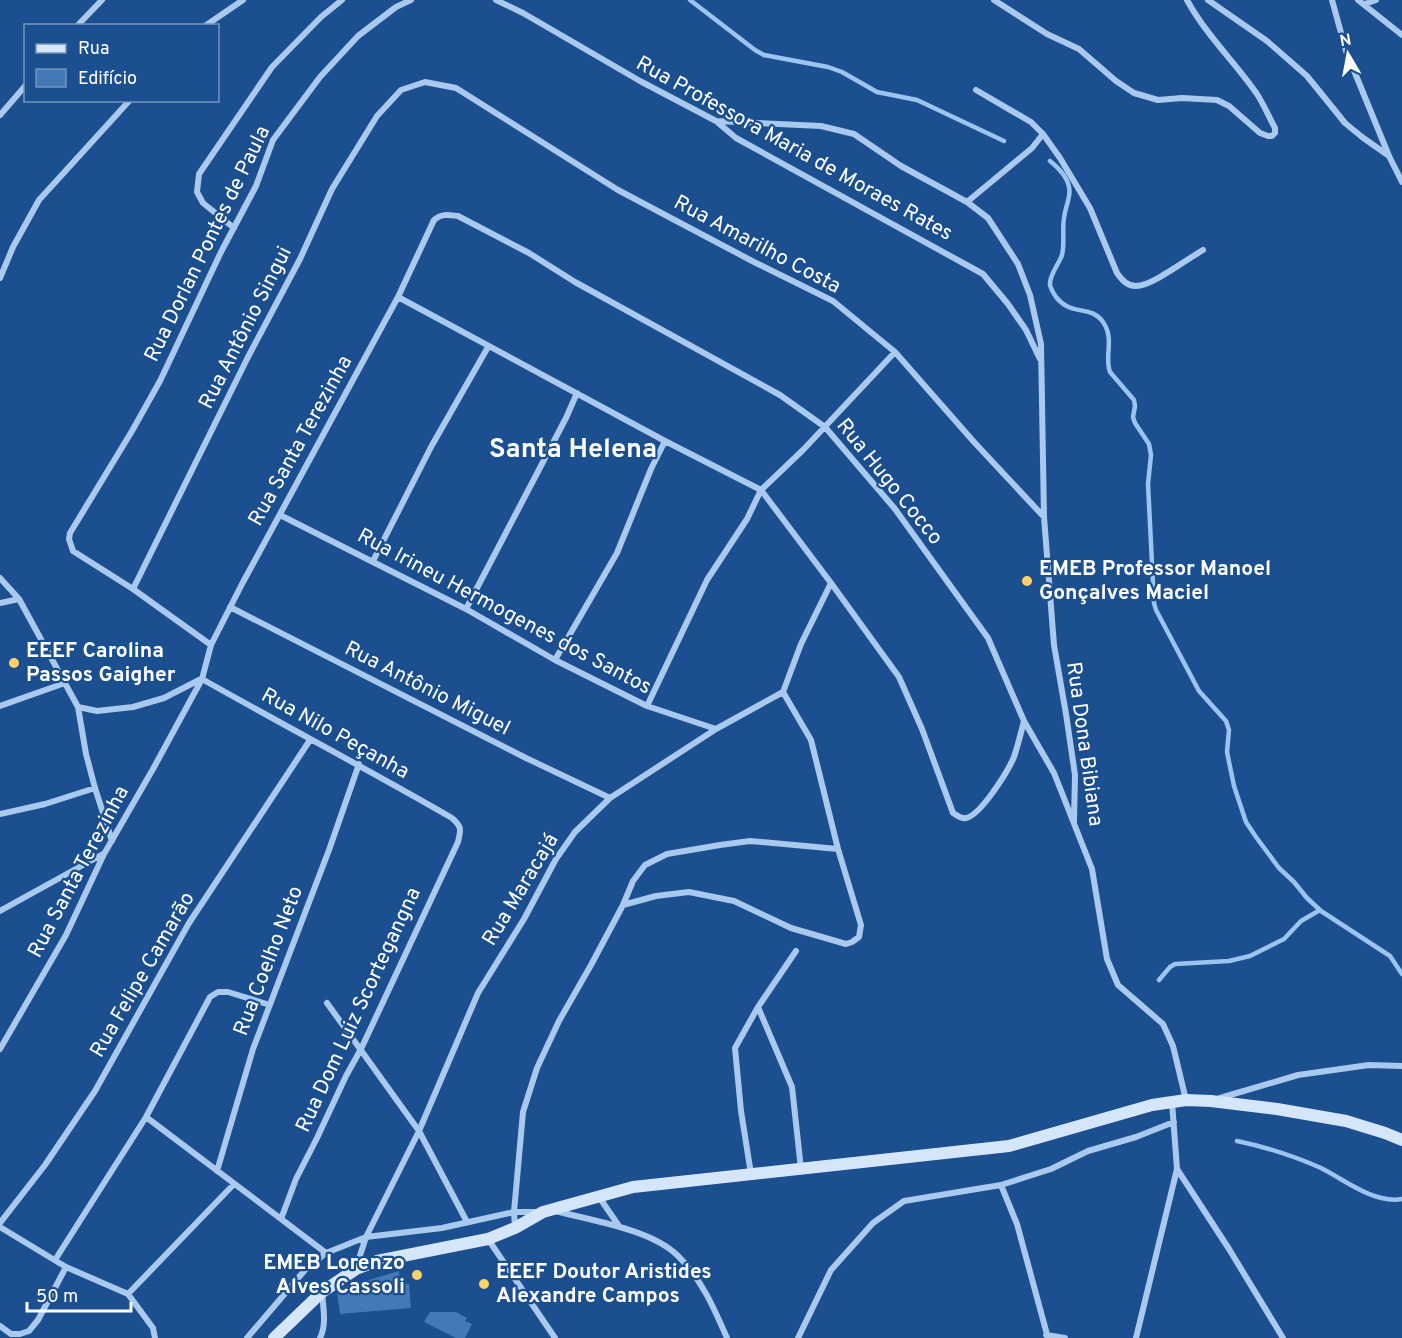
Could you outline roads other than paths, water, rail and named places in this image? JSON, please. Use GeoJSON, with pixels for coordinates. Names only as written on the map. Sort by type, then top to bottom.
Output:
{"type":"FeatureCollection","features":[{"type":"Feature","properties":{"kind":"street"},"geometry":{"type":"LineString","coordinates":[[79,24],[102,0]]}},
{"type":"Feature","properties":{"kind":"street"},"geometry":{"type":"LineString","coordinates":[[208,24],[243,0]]}},
{"type":"Feature","properties":{"kind":"street"},"geometry":{"type":"LineString","coordinates":[[234,228],[203,203],[197,192],[199,174],[272,67],[321,17],[342,0]]}},
{"type":"Feature","properties":{"kind":"street","name":"Rua Dorlan Pontes de Paula"},"geometry":{"type":"LineString","coordinates":[[133,590],[73,551],[69,539],[70,533],[132,432],[160,381],[221,252],[256,186],[273,140],[320,77],[358,36],[396,7],[411,0]]}},
{"type":"Feature","properties":{"kind":"street","name":"Rua Professora Maria de Moraes Rates"},"geometry":{"type":"LineString","coordinates":[[496,0],[716,121],[736,138],[983,274],[1026,330],[1041,362]]}},
{"type":"Feature","properties":{"kind":"street"},"geometry":{"type":"LineString","coordinates":[[994,0],[1047,34],[1079,49],[1116,81],[1134,93],[1158,100],[1182,98],[1216,100],[1229,106],[1260,133],[1272,136],[1275,128],[1258,95],[1210,36],[1187,0]]}},
{"type":"Feature","properties":{"kind":"street"},"geometry":{"type":"LineString","coordinates":[[1208,0],[1268,41],[1307,76],[1345,123],[1389,156]]}},
{"type":"Feature","properties":{"kind":"street"},"geometry":{"type":"LineString","coordinates":[[1332,0],[1346,51],[1402,182]]}},
{"type":"Feature","properties":{"kind":"street"},"geometry":{"type":"LineString","coordinates":[[1358,0],[1402,35]]}},
{"type":"Feature","properties":{"kind":"street"},"geometry":{"type":"LineString","coordinates":[[1365,4],[1376,0]]}},
{"type":"Feature","properties":{"kind":"street","name":"Rua Amarilho Costa"},"geometry":{"type":"LineString","coordinates":[[401,90],[425,82],[456,88],[618,190],[833,301],[895,352],[1044,517]]}},
{"type":"Feature","properties":{"kind":"street"},"geometry":{"type":"LineString","coordinates":[[0,115],[24,87]]}},
{"type":"Feature","properties":{"kind":"street","name":"Rua Antônio Singui"},"geometry":{"type":"LineString","coordinates":[[133,590],[248,357],[300,259],[332,189],[377,116],[401,90]]}},
{"type":"Feature","properties":{"kind":"street"},"geometry":{"type":"LineString","coordinates":[[976,90],[1031,122],[1043,134],[1090,208],[1117,273],[1124,283],[1134,286],[1152,282],[1203,250]]}},
{"type":"Feature","properties":{"kind":"street"},"geometry":{"type":"LineString","coordinates":[[0,278],[13,247],[39,200],[127,102]]}},
{"type":"Feature","properties":{"kind":"street","name":"Rua Dona Bibiana"},"geometry":{"type":"LineString","coordinates":[[716,121],[821,126],[854,134],[901,166],[967,202],[988,218],[1018,264],[1030,295],[1041,344],[1044,517],[1054,645],[1075,775],[1074,824],[1092,869],[1107,959],[1118,985],[1163,1024],[1173,1046],[1186,1100]]}},
{"type":"Feature","properties":{"kind":"street"},"geometry":{"type":"LineString","coordinates":[[967,202],[1032,148],[1043,134]]}},
{"type":"Feature","properties":{"kind":"street","name":"Rua Hugo Cocco"},"geometry":{"type":"LineString","coordinates":[[434,220],[440,215],[458,216],[529,253],[575,282],[780,394],[825,427],[895,509],[988,638],[1024,721],[1054,773],[1074,824]]}},
{"type":"Feature","properties":{"kind":"street","name":"Rua Santa Terezinha"},"geometry":{"type":"LineString","coordinates":[[0,1049],[66,935],[104,854],[202,679],[211,645],[398,297],[434,220]]}},
{"type":"Feature","properties":{"kind":"street"},"geometry":{"type":"LineString","coordinates":[[398,297],[488,347],[761,490],[899,677],[922,729],[953,813],[961,818],[974,815],[994,792],[1013,758],[1024,721]]}},
{"type":"Feature","properties":{"kind":"street"},"geometry":{"type":"LineString","coordinates":[[373,561],[431,447],[488,347]]}},
{"type":"Feature","properties":{"kind":"street"},"geometry":{"type":"LineString","coordinates":[[647,706],[707,580],[747,519],[761,490],[825,427],[895,352]]}},
{"type":"Feature","properties":{"kind":"street"},"geometry":{"type":"LineString","coordinates":[[466,609],[577,393]]}},
{"type":"Feature","properties":{"kind":"street"},"geometry":{"type":"LineString","coordinates":[[555,660],[617,553],[651,469],[665,441]]}},
{"type":"Feature","properties":{"kind":"street","name":"Rua Irineu Hermogenes dos Santos"},"geometry":{"type":"LineString","coordinates":[[280,515],[466,609],[555,660],[647,706],[716,729]]}},
{"type":"Feature","properties":{"kind":"street"},"geometry":{"type":"LineString","coordinates":[[0,578],[19,599],[78,707],[86,754],[112,841]]}},
{"type":"Feature","properties":{"kind":"street"},"geometry":{"type":"LineString","coordinates":[[622,905],[656,896],[688,892],[734,901],[791,927],[846,944],[859,937],[861,925],[838,849],[811,740],[783,692],[801,644],[831,583]]}},
{"type":"Feature","properties":{"kind":"street"},"geometry":{"type":"LineString","coordinates":[[133,590],[211,645]]}},
{"type":"Feature","properties":{"kind":"street"},"geometry":{"type":"LineString","coordinates":[[0,603],[19,599]]}},
{"type":"Feature","properties":{"kind":"street","name":"Rua Antônio Miguel"},"geometry":{"type":"LineString","coordinates":[[230,608],[610,798]]}},
{"type":"Feature","properties":{"kind":"street"},"geometry":{"type":"LineString","coordinates":[[78,707],[97,711],[133,708],[164,698],[202,679]]}},
{"type":"Feature","properties":{"kind":"street","name":"Rua Nilo Peçanha"},"geometry":{"type":"LineString","coordinates":[[202,679],[452,818]]}},
{"type":"Feature","properties":{"kind":"street"},"geometry":{"type":"LineString","coordinates":[[0,706],[65,683]]}},
{"type":"Feature","properties":{"kind":"street","name":"Rua Maracajá"},"geometry":{"type":"LineString","coordinates":[[356,1269],[366,1237],[419,1131],[478,993],[524,919],[556,859],[575,832],[610,798],[716,729],[783,692]]}},
{"type":"Feature","properties":{"kind":"street","name":"Rua Felipe Camarão"},"geometry":{"type":"LineString","coordinates":[[0,1225],[45,1165],[95,1091],[189,923],[310,740]]}},
{"type":"Feature","properties":{"kind":"street","name":"Rua Coelho Neto"},"geometry":{"type":"LineString","coordinates":[[217,1171],[253,1048],[359,765]]}},
{"type":"Feature","properties":{"kind":"street"},"geometry":{"type":"LineString","coordinates":[[0,814],[45,804],[95,788]]}},
{"type":"Feature","properties":{"kind":"street","name":"Rua Dom Luiz Scortegangna"},"geometry":{"type":"LineString","coordinates":[[281,1219],[296,1179],[361,1049],[458,842],[461,831],[452,818]]}},
{"type":"Feature","properties":{"kind":"street"},"geometry":{"type":"LineString","coordinates":[[514,1228],[524,1112],[537,1068],[559,1021],[591,965],[633,881],[645,865],[667,855],[720,844],[750,842],[838,849]]}},
{"type":"Feature","properties":{"kind":"street"},"geometry":{"type":"LineString","coordinates":[[0,911],[104,854]]}},
{"type":"Feature","properties":{"kind":"street"},"geometry":{"type":"LineString","coordinates":[[751,1174],[741,1111],[735,1048],[758,1007],[796,951]]}},
{"type":"Feature","properties":{"kind":"street"},"geometry":{"type":"LineString","coordinates":[[55,1260],[146,1117],[210,997],[219,992],[228,992],[270,1005]]}},
{"type":"Feature","properties":{"kind":"street"},"geometry":{"type":"LineString","coordinates":[[327,1003],[419,1131],[467,1222]]}},
{"type":"Feature","properties":{"kind":"street"},"geometry":{"type":"LineString","coordinates":[[758,1007],[792,1087],[801,1168]]}},
{"type":"Feature","properties":{"kind":"street"},"geometry":{"type":"LineString","coordinates":[[1211,1101],[1298,1076],[1369,1065],[1402,1066]]}},
{"type":"Feature","properties":{"kind":"street"},"geometry":{"type":"LineString","coordinates":[[274,1338],[322,1292],[356,1269],[377,1261],[488,1239],[548,1211],[633,1187],[1009,1146],[1152,1105],[1186,1100],[1277,1109],[1346,1121],[1402,1140]]}},
{"type":"Feature","properties":{"kind":"street"},"geometry":{"type":"LineString","coordinates":[[1136,1338],[1178,1169],[1172,1102]]}},
{"type":"Feature","properties":{"kind":"street"},"geometry":{"type":"LineString","coordinates":[[146,1117],[326,1254]]}},
{"type":"Feature","properties":{"kind":"street"},"geometry":{"type":"LineString","coordinates":[[798,1338],[831,1270],[873,1223],[904,1202],[1001,1185],[1050,1169],[1088,1151],[1136,1137],[1174,1122]]}},
{"type":"Feature","properties":{"kind":"street"},"geometry":{"type":"LineString","coordinates":[[1178,1169],[1283,1338]]}},
{"type":"Feature","properties":{"kind":"street"},"geometry":{"type":"LineString","coordinates":[[128,1294],[234,1184]]}},
{"type":"Feature","properties":{"kind":"street"},"geometry":{"type":"LineString","coordinates":[[1001,1185],[1017,1224],[1047,1336],[1065,1338]]}},
{"type":"Feature","properties":{"kind":"street"},"geometry":{"type":"LineString","coordinates":[[598,1197],[619,1227]]}},
{"type":"Feature","properties":{"kind":"street"},"geometry":{"type":"LineString","coordinates":[[247,1338],[305,1270],[326,1254],[366,1237],[442,1228],[514,1212],[548,1211],[619,1227],[660,1243],[676,1254],[705,1291],[727,1338]]}},
{"type":"Feature","properties":{"kind":"street"},"geometry":{"type":"LineString","coordinates":[[0,1225],[66,1267],[128,1294],[153,1328],[155,1338]]}},
{"type":"Feature","properties":{"kind":"street"},"geometry":{"type":"LineString","coordinates":[[488,1239],[555,1338]]}},
{"type":"Feature","properties":{"kind":"street"},"geometry":{"type":"LineString","coordinates":[[0,1326],[11,1334],[20,1335],[29,1331],[38,1320],[66,1267]]}},
{"type":"Feature","properties":{"kind":"street"},"geometry":{"type":"LineString","coordinates":[[320,1338],[324,1323],[322,1292]]}},
{"type":"Feature","properties":{"kind":"street"},"geometry":{"type":"LineString","coordinates":[[546,1338],[550,1330]]}},
{"type":"Feature","properties":{"kind":"waterway"},"geometry":{"type":"LineString","coordinates":[[690,0],[764,55],[828,67],[842,72],[877,92],[917,100],[1004,141]]}},
{"type":"Feature","properties":{"kind":"waterway"},"geometry":{"type":"LineString","coordinates":[[1050,161],[1058,168],[1069,186],[1069,199],[1063,223],[1062,255],[1050,285],[1062,303],[1068,307],[1092,313],[1103,322],[1109,341],[1108,366],[1110,372],[1134,400],[1133,417],[1149,444],[1151,455],[1148,484],[1154,603],[1199,691],[1226,721],[1229,730],[1227,752],[1234,786],[1246,822],[1279,868],[1307,898],[1321,911],[1390,956],[1402,974]]}},
{"type":"Feature","properties":{"kind":"waterway"},"geometry":{"type":"LineString","coordinates":[[1159,980],[1175,964],[1229,961],[1250,956],[1284,939],[1301,921],[1320,910]]}},
{"type":"Feature","properties":{"kind":"waterway"},"geometry":{"type":"LineString","coordinates":[[1237,1141],[1280,1152],[1321,1168],[1370,1195],[1391,1200],[1402,1199]]}},
{"type":"Feature","properties":{"kind":"place","name":"EMEB Professor Manoel Gonçalves Maciel"},"geometry":{"type":"Point","coordinates":[1027,581]}},
{"type":"Feature","properties":{"kind":"place","name":"EEEF Carolina Passos Gaigher"},"geometry":{"type":"Point","coordinates":[14,663]}},
{"type":"Feature","properties":{"kind":"place","name":"EMEB Lorenzo Alves Cassoli"},"geometry":{"type":"Point","coordinates":[417,1275]}},
{"type":"Feature","properties":{"kind":"place","name":"EEEF Doutor Aristides Alexandre Campos"},"geometry":{"type":"Point","coordinates":[484,1284]}},
{"type":"Feature","properties":{"kind":"district","name":"Santa Helena"},"geometry":{"type":"Point","coordinates":[573,450]}}]}
